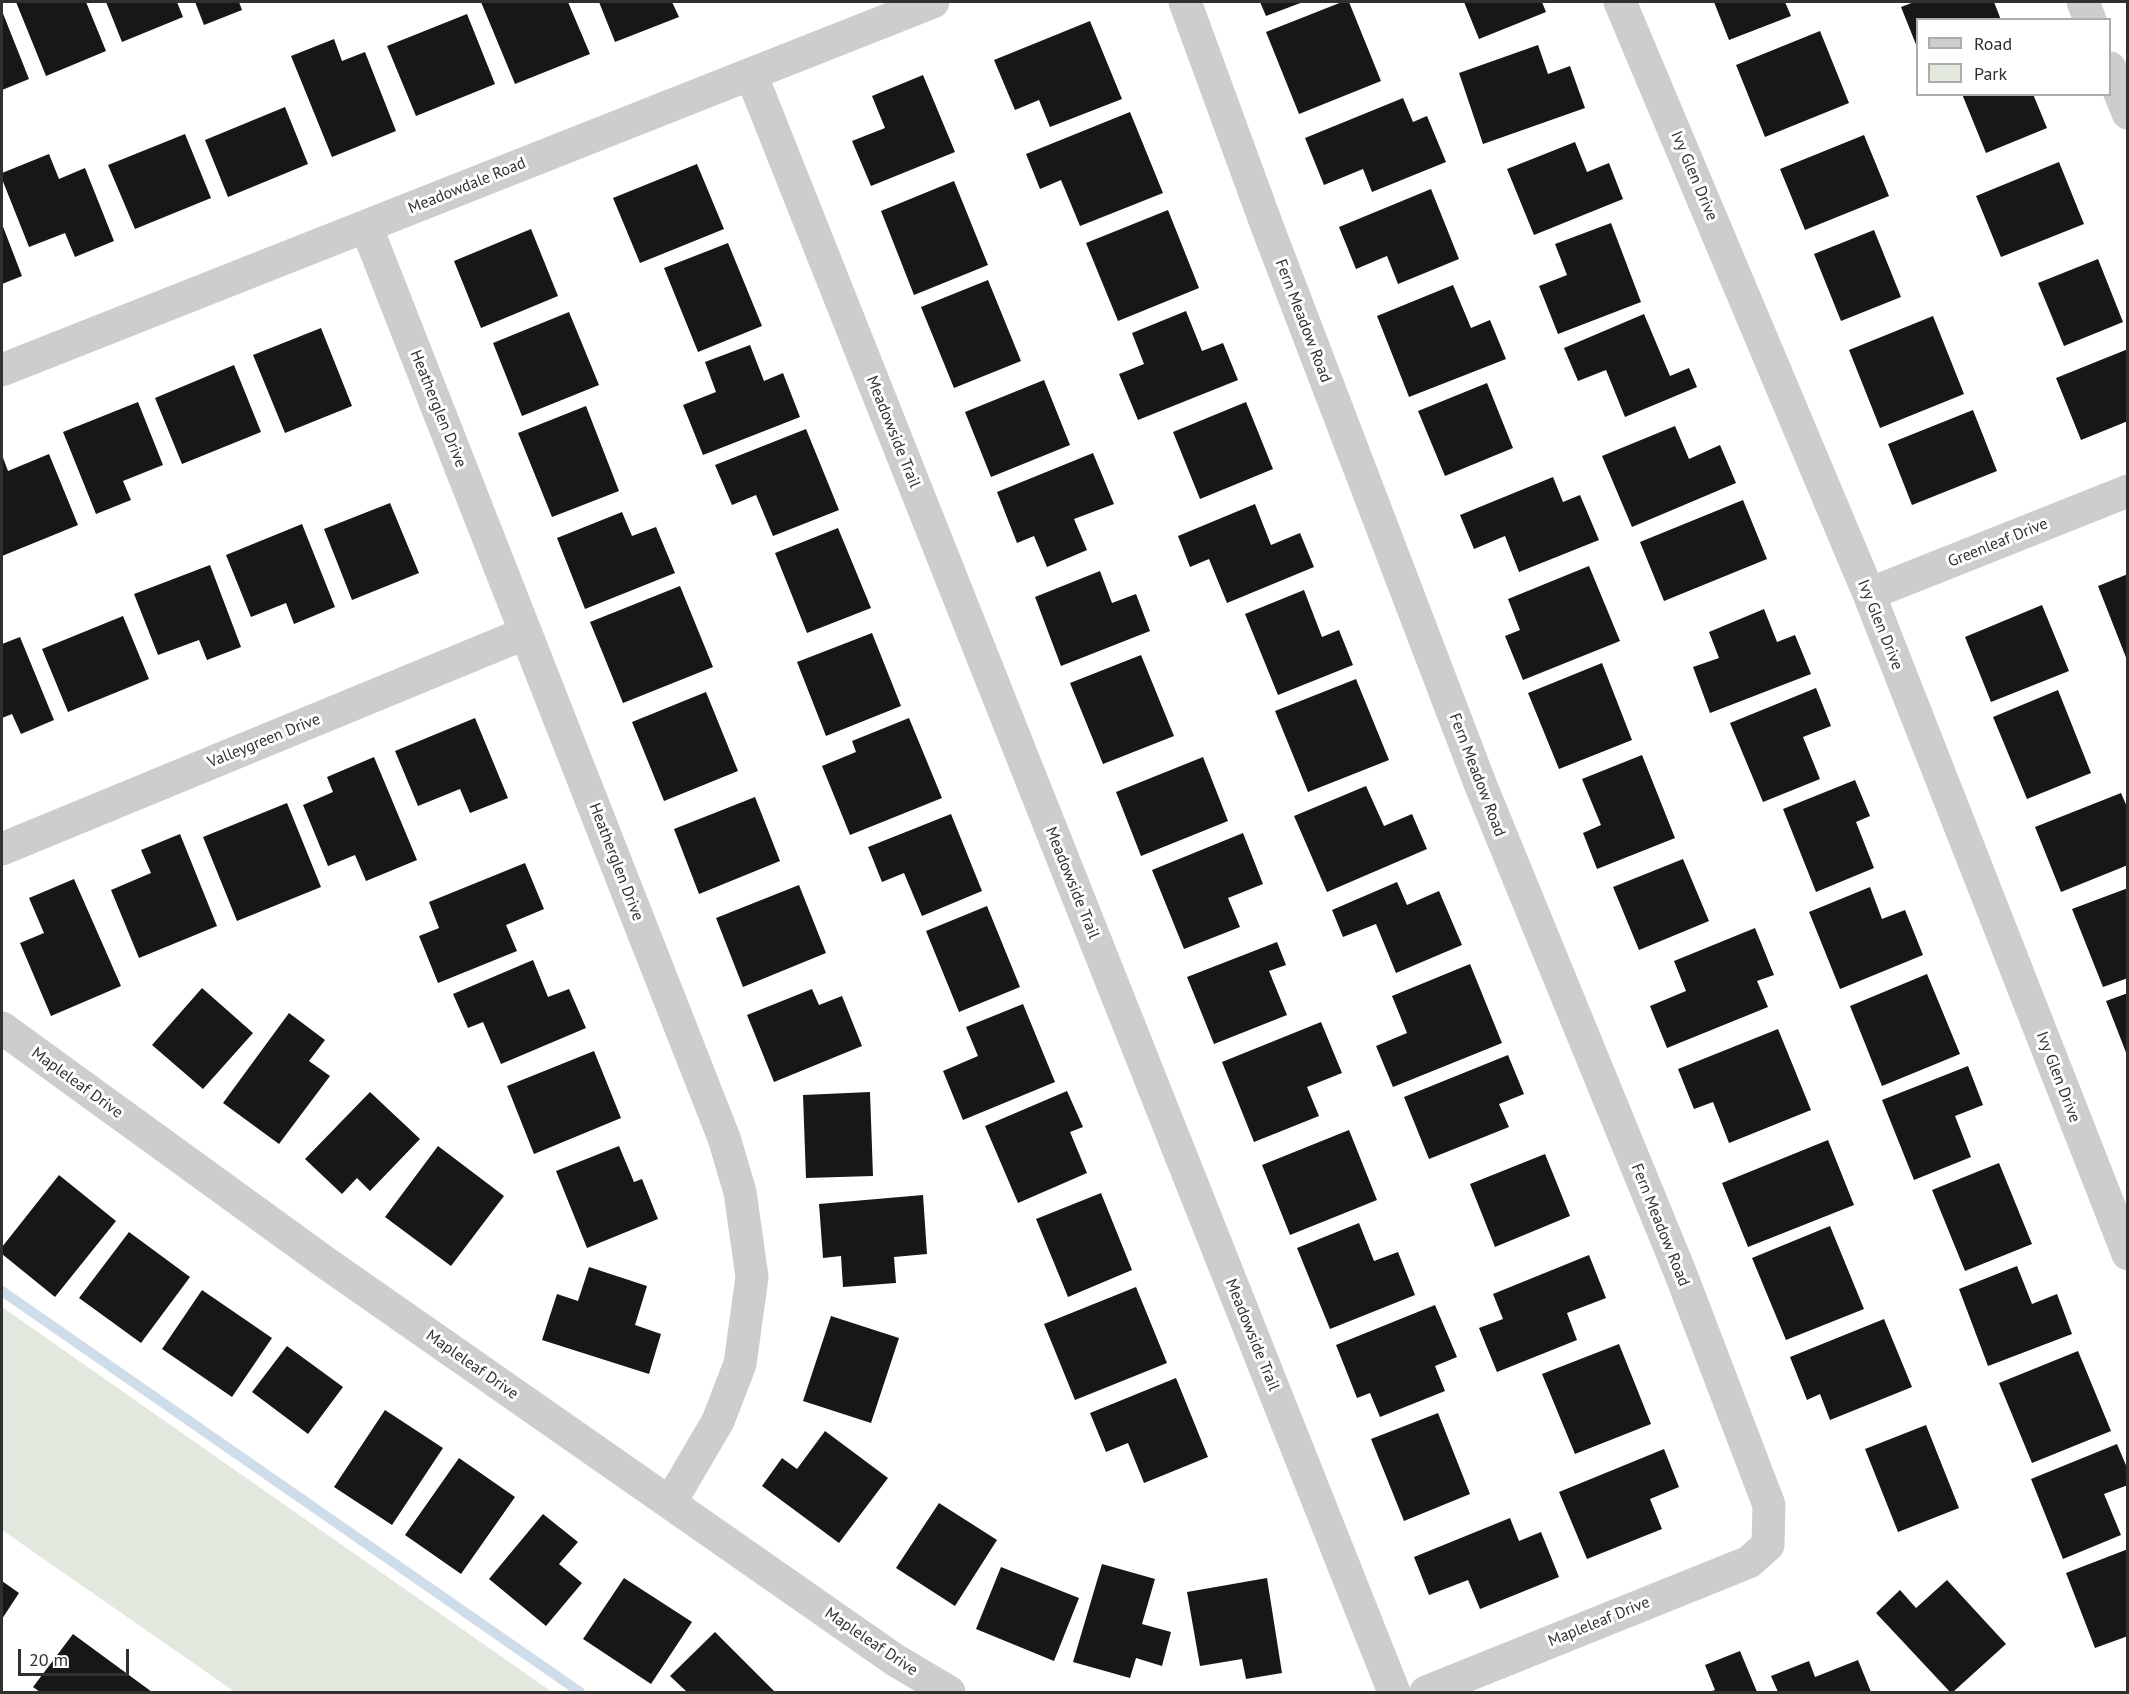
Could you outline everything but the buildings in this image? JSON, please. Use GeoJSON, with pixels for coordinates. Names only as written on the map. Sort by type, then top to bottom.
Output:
{"type":"FeatureCollection","features":[{"type":"Feature","properties":{"kind":"street","name":"Meadowdale Road"},"geometry":{"type":"LineString","coordinates":[[2,370],[933,2]]}},
{"type":"Feature","properties":{"kind":"street","name":"Fern Meadow Road"},"geometry":{"type":"LineString","coordinates":[[1185,2],[1271,237],[1481,786],[1675,1262],[1769,1505],[1768,1545]]}},
{"type":"Feature","properties":{"kind":"street","name":"Ivy Glen Drive"},"geometry":{"type":"LineString","coordinates":[[1620,2],[1869,594],[2127,1254]]}},
{"type":"Feature","properties":{"kind":"street"},"geometry":{"type":"LineString","coordinates":[[2083,2],[2089,18]]}},
{"type":"Feature","properties":{"kind":"street"},"geometry":{"type":"LineString","coordinates":[[2111,73],[2127,113]]}},
{"type":"Feature","properties":{"kind":"street","name":"Meadowside Trail"},"geometry":{"type":"LineString","coordinates":[[750,74],[1394,1692]]}},
{"type":"Feature","properties":{"kind":"street","name":"Heatherglen Drive"},"geometry":{"type":"LineString","coordinates":[[366,226],[724,1138],[740,1192],[752,1277],[740,1364],[718,1421],[670,1503]]}},
{"type":"Feature","properties":{"kind":"street","name":"Greenleaf Drive"},"geometry":{"type":"LineString","coordinates":[[1869,594],[2127,491]]}},
{"type":"Feature","properties":{"kind":"street","name":"Valleygreen Drive"},"geometry":{"type":"LineString","coordinates":[[2,849],[526,633]]}},
{"type":"Feature","properties":{"kind":"street","name":"Mapleleaf Drive"},"geometry":{"type":"LineString","coordinates":[[2,1028],[326,1263],[895,1660],[949,1692]]}},
{"type":"Feature","properties":{"kind":"street","name":"Mapleleaf Drive"},"geometry":{"type":"LineString","coordinates":[[1426,1692],[1749,1562],[1768,1545]]}},
{"type":"Feature","properties":{"kind":"green space"},"geometry":{"type":"Polygon","coordinates":[[[2,1307],[552,1692],[235,1692],[2,1530],[2,1307]]]}},
{"type":"Feature","properties":{"kind":"waterway"},"geometry":{"type":"LineString","coordinates":[[2,1291],[580,1692]]}}]}
